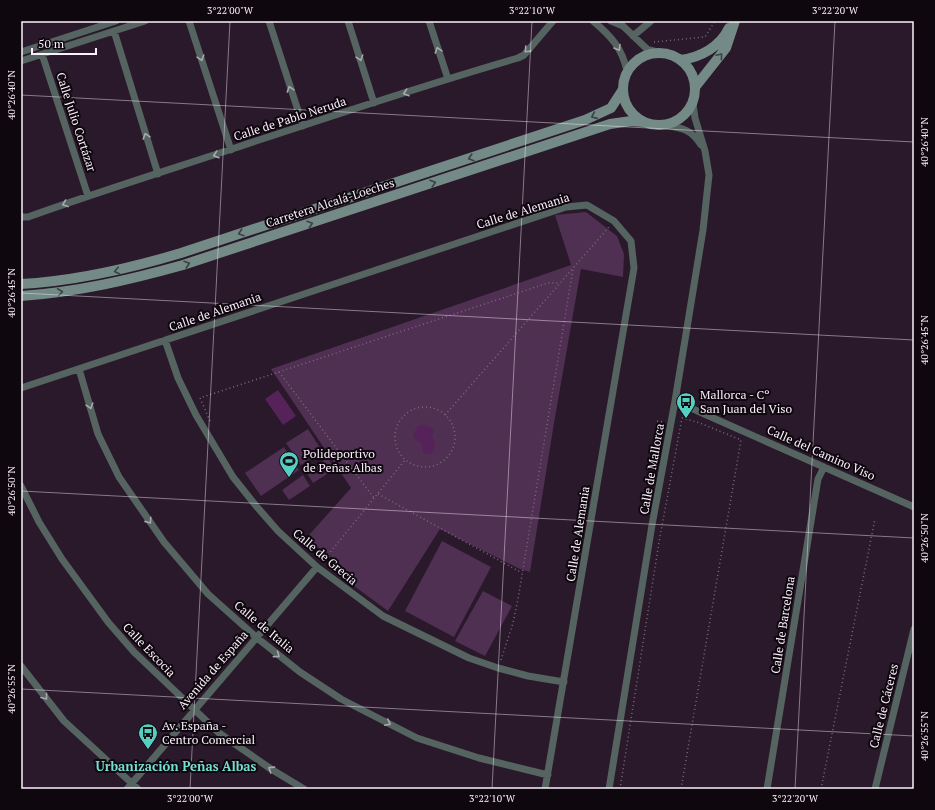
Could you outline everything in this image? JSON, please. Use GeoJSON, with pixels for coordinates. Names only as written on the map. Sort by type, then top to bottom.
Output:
{"type":"FeatureCollection","features":[{"type":"Feature","properties":{"kind":"main road"},"geometry":{"type":"LineString","coordinates":[[681,60],[693,58],[707,52],[721,40],[733,21]]}},
{"type":"Feature","properties":{"kind":"main road"},"geometry":{"type":"LineString","coordinates":[[696,86],[726,48],[733,21]]}},
{"type":"Feature","properties":{"kind":"main road"},"geometry":{"type":"LineString","coordinates":[[661,52],[672,55],[681,60],[691,72],[696,86],[693,104],[686,114],[676,121],[664,125],[653,125],[643,122],[628,109],[624,101],[622,91],[623,81],[627,71],[633,63],[651,53],[661,52]]}},
{"type":"Feature","properties":{"kind":"main road","name":"Carretera Alcalá-Loeches"},"geometry":{"type":"LineString","coordinates":[[21,284],[45,283],[91,276],[136,267],[181,253],[584,120],[611,108],[622,91]]}},
{"type":"Feature","properties":{"kind":"main road","name":"Carretera Alcalá-Loeches"},"geometry":{"type":"LineString","coordinates":[[21,296],[92,288],[139,278],[183,266],[610,124],[631,121],[643,122]]}},
{"type":"Feature","properties":{"kind":"street"},"geometry":{"type":"LineString","coordinates":[[21,52],[116,21]]}},
{"type":"Feature","properties":{"kind":"street"},"geometry":{"type":"LineString","coordinates":[[21,61],[145,21]]}},
{"type":"Feature","properties":{"kind":"street"},"geometry":{"type":"LineString","coordinates":[[189,21],[231,150]]}},
{"type":"Feature","properties":{"kind":"street"},"geometry":{"type":"LineString","coordinates":[[269,21],[302,126]]}},
{"type":"Feature","properties":{"kind":"street"},"geometry":{"type":"LineString","coordinates":[[348,21],[374,103]]}},
{"type":"Feature","properties":{"kind":"street"},"geometry":{"type":"LineString","coordinates":[[429,21],[448,79]]}},
{"type":"Feature","properties":{"kind":"street","name":"Calle de Pablo Neruda"},"geometry":{"type":"LineString","coordinates":[[21,217],[28,217],[302,126],[518,58],[524,55],[553,21]]}},
{"type":"Feature","properties":{"kind":"street"},"geometry":{"type":"LineString","coordinates":[[593,21],[616,43],[625,61],[627,71]]}},
{"type":"Feature","properties":{"kind":"street"},"geometry":{"type":"LineString","coordinates":[[611,21],[623,26],[647,49],[661,52]]}},
{"type":"Feature","properties":{"kind":"street"},"geometry":{"type":"LineString","coordinates":[[633,36],[651,21]]}},
{"type":"Feature","properties":{"kind":"street"},"geometry":{"type":"LineString","coordinates":[[114,31],[158,174]]}},
{"type":"Feature","properties":{"kind":"street","name":"Calle Julio Cortázar"},"geometry":{"type":"LineString","coordinates":[[42,54],[88,196]]}},
{"type":"Feature","properties":{"kind":"street","name":"Calle de Mallorca"},"geometry":{"type":"LineString","coordinates":[[609,789],[652,525],[675,401],[703,230],[709,175],[705,151],[695,118],[693,104]]}},
{"type":"Feature","properties":{"kind":"street","name":"Calle de Mallorca"},"geometry":{"type":"LineString","coordinates":[[664,125],[685,129],[696,137],[705,151]]}},
{"type":"Feature","properties":{"kind":"street","name":"Calle de Alemania"},"geometry":{"type":"LineString","coordinates":[[21,388],[566,207],[587,205],[614,221],[631,241],[634,268],[545,789]]}},
{"type":"Feature","properties":{"kind":"street","name":"Calle de Grecia"},"geometry":{"type":"LineString","coordinates":[[165,340],[178,378],[196,416],[233,477],[278,530],[317,567],[383,616],[469,658],[528,676],[564,682]]}},
{"type":"Feature","properties":{"kind":"street","name":"Calle de Italia"},"geometry":{"type":"LineString","coordinates":[[79,369],[98,434],[119,477],[164,542],[208,594],[256,637],[300,672],[341,699],[417,738],[479,758],[548,775]]}},
{"type":"Feature","properties":{"kind":"street","name":"Calle del Camino Viso"},"geometry":{"type":"LineString","coordinates":[[675,401],[914,507]]}},
{"type":"Feature","properties":{"kind":"street","name":"Calle de Barcelona"},"geometry":{"type":"LineString","coordinates":[[767,789],[818,479],[824,466]]}},
{"type":"Feature","properties":{"kind":"street","name":"Calle Escocia"},"geometry":{"type":"LineString","coordinates":[[21,486],[39,522],[62,559],[108,622],[134,652],[219,733],[271,769],[304,789]]}},
{"type":"Feature","properties":{"kind":"street","name":"Avenida de España"},"geometry":{"type":"LineString","coordinates":[[129,786],[317,567]]}},
{"type":"Feature","properties":{"kind":"street","name":"Calle de Cáceres"},"geometry":{"type":"LineString","coordinates":[[875,789],[914,629]]}},
{"type":"Feature","properties":{"kind":"street"},"geometry":{"type":"LineString","coordinates":[[21,666],[64,721],[129,786],[138,789]]}},
{"type":"Feature","properties":{"kind":"path"},"geometry":{"type":"LineString","coordinates":[[650,42],[705,37],[715,21]]}},
{"type":"Feature","properties":{"kind":"path"},"geometry":{"type":"LineString","coordinates":[[445,415],[614,221]]}},
{"type":"Feature","properties":{"kind":"path"},"geometry":{"type":"LineString","coordinates":[[498,668],[513,623],[573,269]]}},
{"type":"Feature","properties":{"kind":"path"},"geometry":{"type":"LineString","coordinates":[[211,425],[200,398],[548,283],[560,284]]}},
{"type":"Feature","properties":{"kind":"path"},"geometry":{"type":"LineString","coordinates":[[279,372],[374,498]]}},
{"type":"Feature","properties":{"kind":"path"},"geometry":{"type":"LineString","coordinates":[[426,407],[434,409],[445,415],[453,425],[455,438],[454,446],[448,457],[437,465],[428,468],[420,468],[411,465],[405,460],[400,455],[395,441],[395,432],[399,421],[404,415],[412,410],[426,407]]}},
{"type":"Feature","properties":{"kind":"path"},"geometry":{"type":"LineString","coordinates":[[620,789],[659,542],[682,418],[700,423],[741,440],[681,789]]}},
{"type":"Feature","properties":{"kind":"path"},"geometry":{"type":"LineString","coordinates":[[328,555],[405,460]]}},
{"type":"Feature","properties":{"kind":"path"},"geometry":{"type":"LineString","coordinates":[[378,494],[522,573]]}},
{"type":"Feature","properties":{"kind":"path"},"geometry":{"type":"LineString","coordinates":[[821,789],[875,519]]}},
{"type":"Feature","properties":{"kind":"path"},"geometry":{"type":"LineString","coordinates":[[295,546],[298,542],[302,546],[317,548],[328,555],[336,565],[342,580],[339,584]]}},
{"type":"Feature","properties":{"kind":"shaded area"},"geometry":{"type":"Polygon","coordinates":[[[586,212],[617,236],[624,254],[623,277],[581,269],[530,572],[520,569],[440,529],[388,611],[343,578],[336,562],[329,554],[317,547],[301,544],[351,488],[271,369],[571,265],[555,215],[586,212]]]}},
{"type":"Feature","properties":{"kind":"shaded area"},"geometry":{"type":"Polygon","coordinates":[[[278,390],[296,416],[283,425],[265,399],[278,390]]]}},
{"type":"Feature","properties":{"kind":"shaded area"},"geometry":{"type":"Polygon","coordinates":[[[423,425],[434,428],[432,437],[435,446],[433,451],[428,454],[424,454],[421,443],[415,439],[413,435],[418,426],[423,425]]]}},
{"type":"Feature","properties":{"kind":"shaded area"},"geometry":{"type":"Polygon","coordinates":[[[308,429],[322,451],[301,465],[286,443],[308,429]]]}},
{"type":"Feature","properties":{"kind":"shaded area"},"geometry":{"type":"Polygon","coordinates":[[[284,447],[299,470],[261,496],[245,473],[284,447]]]}},
{"type":"Feature","properties":{"kind":"shaded area"},"geometry":{"type":"Polygon","coordinates":[[[328,458],[335,469],[313,483],[306,472],[328,458]]]}},
{"type":"Feature","properties":{"kind":"shaded area"},"geometry":{"type":"Polygon","coordinates":[[[303,475],[310,486],[289,500],[282,490],[303,475]]]}},
{"type":"Feature","properties":{"kind":"shaded area"},"geometry":{"type":"Polygon","coordinates":[[[442,541],[491,567],[454,637],[405,611],[442,541]]]}},
{"type":"Feature","properties":{"kind":"shaded area"},"geometry":{"type":"Polygon","coordinates":[[[483,591],[512,606],[485,656],[455,641],[483,591]]]}},
{"type":"Feature","properties":{"kind":"place","name":"Mallorca - Cº San Juan del Viso"},"geometry":{"type":"Point","coordinates":[686,419]}},
{"type":"Feature","properties":{"kind":"place","name":"Polideportivo de Peñas Albas"},"geometry":{"type":"Point","coordinates":[289,478]}},
{"type":"Feature","properties":{"kind":"place","name":"Av. España - Centro Comercial"},"geometry":{"type":"Point","coordinates":[148,750]}},
{"type":"Feature","properties":{"kind":"district","name":"Urbanización Peñas Albas"},"geometry":{"type":"Point","coordinates":[176,766]}}]}
